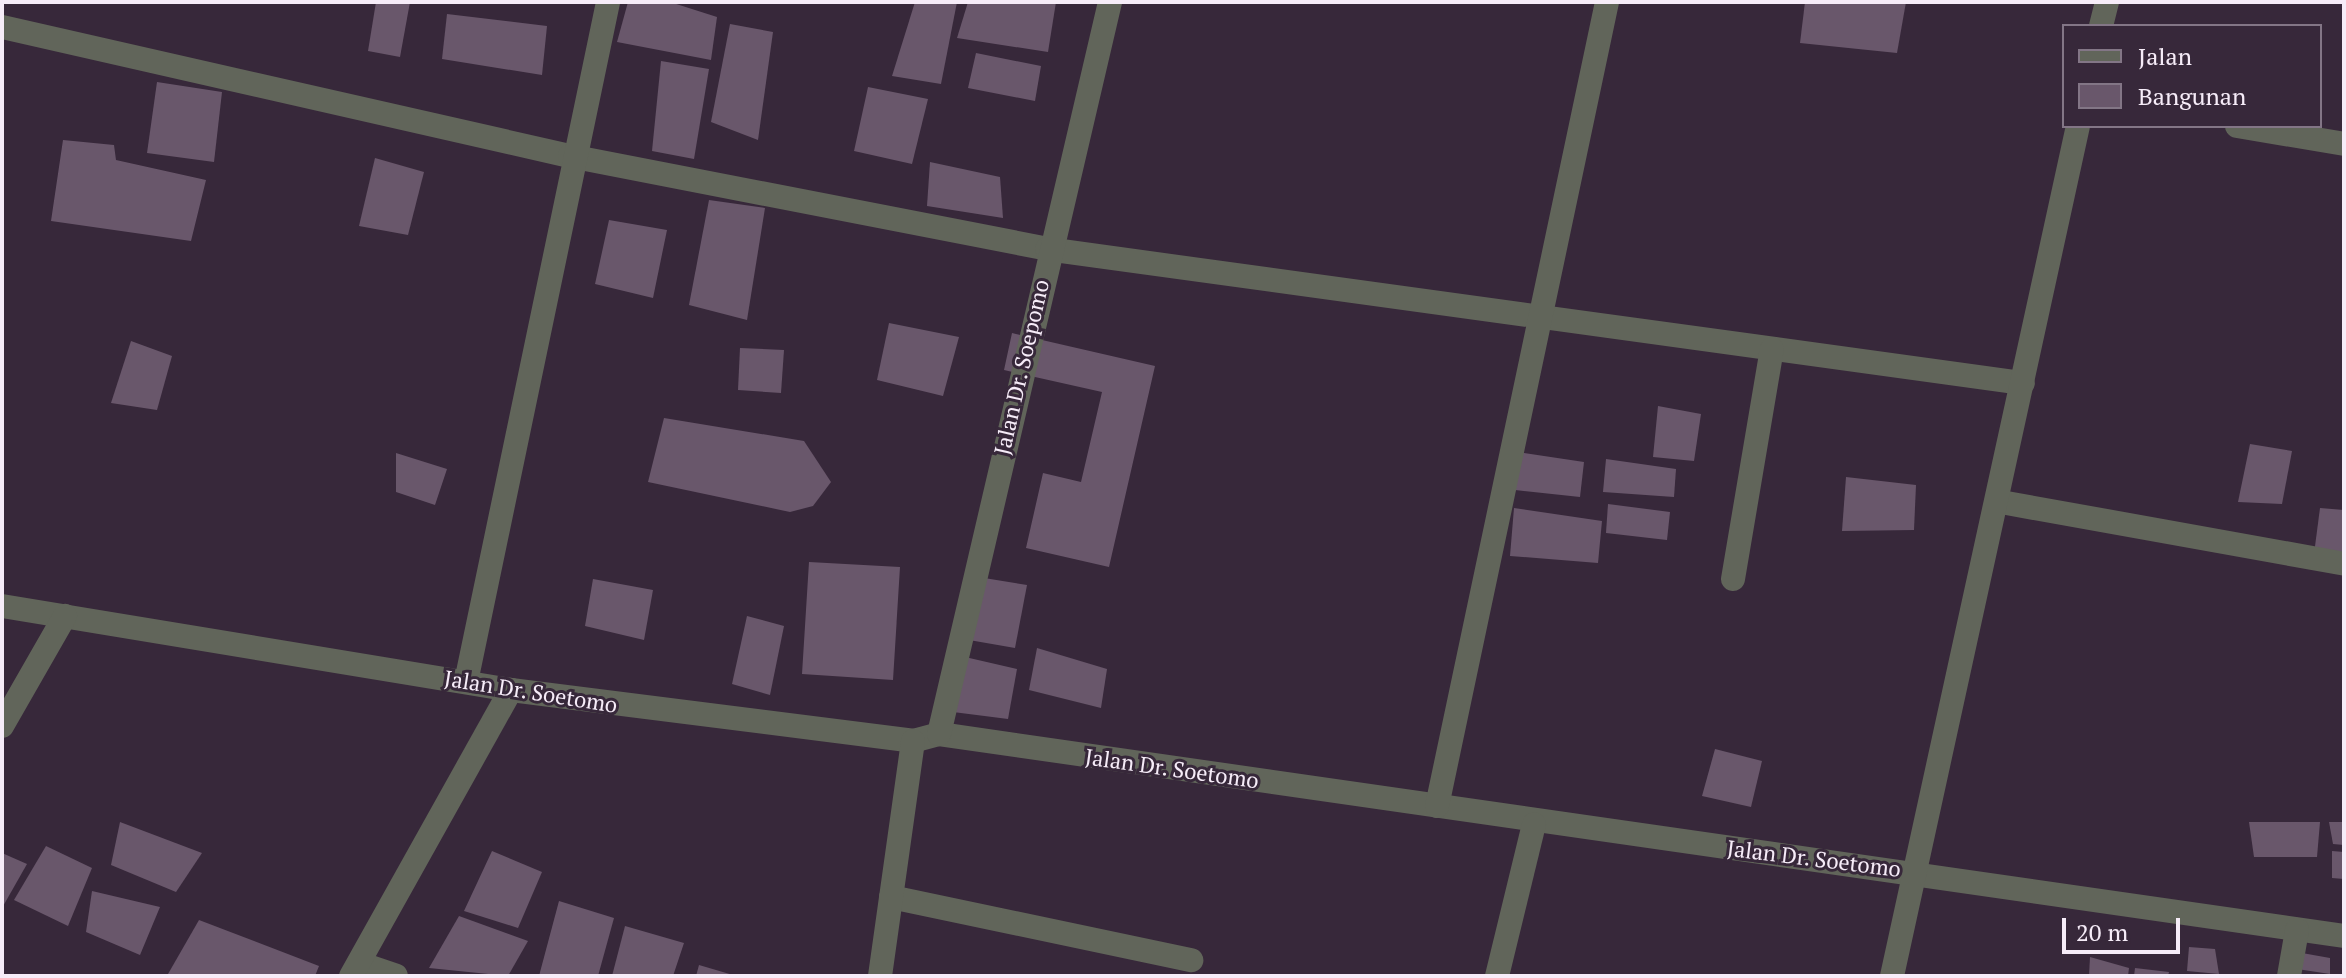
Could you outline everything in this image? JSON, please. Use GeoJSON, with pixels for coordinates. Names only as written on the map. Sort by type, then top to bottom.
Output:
{"type":"FeatureCollection","features":[{"type":"Feature","properties":{"kind":"street"},"geometry":{"type":"LineString","coordinates":[[466,682],[570,156],[608,2]]}},
{"type":"Feature","properties":{"kind":"street","name":"Jalan Dr. Soepomo"},"geometry":{"type":"LineString","coordinates":[[939,734],[1047,249],[1110,2]]}},
{"type":"Feature","properties":{"kind":"street"},"geometry":{"type":"LineString","coordinates":[[1437,806],[1607,2]]}},
{"type":"Feature","properties":{"kind":"street"},"geometry":{"type":"LineString","coordinates":[[2102,24],[2107,2]]}},
{"type":"Feature","properties":{"kind":"street"},"geometry":{"type":"LineString","coordinates":[[2,27],[570,156],[1047,249],[2023,383]]}},
{"type":"Feature","properties":{"kind":"street"},"geometry":{"type":"LineString","coordinates":[[1892,976],[2001,502],[2078,128]]}},
{"type":"Feature","properties":{"kind":"street"},"geometry":{"type":"LineString","coordinates":[[2249,128],[2344,144]]}},
{"type":"Feature","properties":{"kind":"street"},"geometry":{"type":"LineString","coordinates":[[1733,579],[1772,349]]}},
{"type":"Feature","properties":{"kind":"street"},"geometry":{"type":"LineString","coordinates":[[2001,502],[2344,564]]}},
{"type":"Feature","properties":{"kind":"street","name":"Jalan Dr. Soetomo"},"geometry":{"type":"LineString","coordinates":[[2,606],[511,690],[913,741],[939,734],[1437,806],[1534,824],[1916,872],[2344,936]]}},
{"type":"Feature","properties":{"kind":"street"},"geometry":{"type":"LineString","coordinates":[[2,726],[65,616]]}},
{"type":"Feature","properties":{"kind":"street"},"geometry":{"type":"LineString","coordinates":[[396,976],[355,970],[511,690]]}},
{"type":"Feature","properties":{"kind":"street"},"geometry":{"type":"LineString","coordinates":[[880,976],[913,741]]}},
{"type":"Feature","properties":{"kind":"street"},"geometry":{"type":"LineString","coordinates":[[1497,976],[1534,824]]}},
{"type":"Feature","properties":{"kind":"street"},"geometry":{"type":"LineString","coordinates":[[891,897],[1191,960]]}},
{"type":"Feature","properties":{"kind":"street"},"geometry":{"type":"LineString","coordinates":[[2289,976],[2297,930]]}},
{"type":"Feature","properties":{"kind":"building"},"geometry":{"type":"Polygon","coordinates":[[[376,2],[410,2],[400,57],[368,51],[376,2]]]}},
{"type":"Feature","properties":{"kind":"building"},"geometry":{"type":"Polygon","coordinates":[[[628,2],[670,2],[717,17],[711,60],[617,42],[628,2]]]}},
{"type":"Feature","properties":{"kind":"building"},"geometry":{"type":"Polygon","coordinates":[[[915,2],[957,2],[941,84],[892,76],[915,2]]]}},
{"type":"Feature","properties":{"kind":"building"},"geometry":{"type":"Polygon","coordinates":[[[968,2],[1056,2],[1048,52],[957,38],[968,2]]]}},
{"type":"Feature","properties":{"kind":"building"},"geometry":{"type":"Polygon","coordinates":[[[1805,2],[1906,2],[1897,53],[1800,43],[1805,2]]]}},
{"type":"Feature","properties":{"kind":"building"},"geometry":{"type":"Polygon","coordinates":[[[447,14],[547,26],[542,75],[442,59],[447,14]]]}},
{"type":"Feature","properties":{"kind":"building"},"geometry":{"type":"Polygon","coordinates":[[[730,24],[773,32],[758,140],[711,122],[730,24]]]}},
{"type":"Feature","properties":{"kind":"building"},"geometry":{"type":"Polygon","coordinates":[[[976,53],[1041,66],[1035,101],[968,88],[976,53]]]}},
{"type":"Feature","properties":{"kind":"building"},"geometry":{"type":"Polygon","coordinates":[[[661,61],[709,69],[694,159],[652,151],[661,61]]]}},
{"type":"Feature","properties":{"kind":"building"},"geometry":{"type":"Polygon","coordinates":[[[157,82],[222,92],[214,162],[147,153],[157,82]]]}},
{"type":"Feature","properties":{"kind":"building"},"geometry":{"type":"Polygon","coordinates":[[[868,87],[928,99],[912,164],[854,151],[868,87]]]}},
{"type":"Feature","properties":{"kind":"building"},"geometry":{"type":"Polygon","coordinates":[[[63,140],[114,145],[116,160],[206,180],[191,241],[51,221],[63,140]]]}},
{"type":"Feature","properties":{"kind":"building"},"geometry":{"type":"Polygon","coordinates":[[[375,158],[424,172],[408,235],[359,226],[375,158]]]}},
{"type":"Feature","properties":{"kind":"building"},"geometry":{"type":"Polygon","coordinates":[[[930,162],[1000,177],[1003,218],[927,206],[930,162]]]}},
{"type":"Feature","properties":{"kind":"building"},"geometry":{"type":"Polygon","coordinates":[[[709,200],[765,208],[747,320],[689,305],[709,200]]]}},
{"type":"Feature","properties":{"kind":"building"},"geometry":{"type":"Polygon","coordinates":[[[609,220],[667,230],[653,298],[595,284],[609,220]]]}},
{"type":"Feature","properties":{"kind":"building"},"geometry":{"type":"Polygon","coordinates":[[[889,323],[959,337],[943,396],[877,380],[889,323]]]}},
{"type":"Feature","properties":{"kind":"building"},"geometry":{"type":"Polygon","coordinates":[[[1012,333],[1155,366],[1109,567],[1026,548],[1043,473],[1081,482],[1102,392],[1004,370],[1012,333]]]}},
{"type":"Feature","properties":{"kind":"building"},"geometry":{"type":"Polygon","coordinates":[[[131,341],[172,356],[157,410],[111,403],[131,341]]]}},
{"type":"Feature","properties":{"kind":"building"},"geometry":{"type":"Polygon","coordinates":[[[740,348],[784,350],[781,393],[738,390],[740,348]]]}},
{"type":"Feature","properties":{"kind":"building"},"geometry":{"type":"Polygon","coordinates":[[[1658,406],[1701,414],[1694,461],[1653,457],[1658,406]]]}},
{"type":"Feature","properties":{"kind":"building"},"geometry":{"type":"Polygon","coordinates":[[[664,418],[804,441],[831,482],[813,506],[790,512],[648,482],[664,418]]]}},
{"type":"Feature","properties":{"kind":"building"},"geometry":{"type":"Polygon","coordinates":[[[2250,444],[2292,451],[2282,504],[2238,502],[2250,444]]]}},
{"type":"Feature","properties":{"kind":"building"},"geometry":{"type":"Polygon","coordinates":[[[1517,452],[1584,462],[1580,497],[1515,490],[1517,452]]]}},
{"type":"Feature","properties":{"kind":"building"},"geometry":{"type":"Polygon","coordinates":[[[396,453],[447,469],[435,505],[396,492],[396,453]]]}},
{"type":"Feature","properties":{"kind":"building"},"geometry":{"type":"Polygon","coordinates":[[[1606,459],[1676,469],[1674,497],[1603,492],[1606,459]]]}},
{"type":"Feature","properties":{"kind":"building"},"geometry":{"type":"Polygon","coordinates":[[[1846,477],[1916,485],[1914,530],[1842,531],[1846,477]]]}},
{"type":"Feature","properties":{"kind":"building"},"geometry":{"type":"Polygon","coordinates":[[[1608,504],[1670,512],[1667,540],[1606,533],[1608,504]]]}},
{"type":"Feature","properties":{"kind":"building"},"geometry":{"type":"Polygon","coordinates":[[[1514,508],[1602,521],[1598,563],[1510,556],[1514,508]]]}},
{"type":"Feature","properties":{"kind":"building"},"geometry":{"type":"Polygon","coordinates":[[[2320,508],[2344,510],[2344,555],[2314,554],[2320,508]]]}},
{"type":"Feature","properties":{"kind":"building"},"geometry":{"type":"Polygon","coordinates":[[[809,562],[900,567],[893,680],[802,674],[809,562]]]}},
{"type":"Feature","properties":{"kind":"building"},"geometry":{"type":"Polygon","coordinates":[[[978,577],[1027,585],[1015,648],[969,640],[978,577]]]}},
{"type":"Feature","properties":{"kind":"building"},"geometry":{"type":"Polygon","coordinates":[[[593,579],[653,590],[644,640],[585,626],[593,579]]]}},
{"type":"Feature","properties":{"kind":"building"},"geometry":{"type":"Polygon","coordinates":[[[747,616],[784,626],[770,695],[732,684],[747,616]]]}},
{"type":"Feature","properties":{"kind":"building"},"geometry":{"type":"Polygon","coordinates":[[[1037,648],[1107,669],[1101,708],[1029,690],[1037,648]]]}},
{"type":"Feature","properties":{"kind":"building"},"geometry":{"type":"Polygon","coordinates":[[[965,657],[1017,669],[1008,719],[953,712],[965,657]]]}},
{"type":"Feature","properties":{"kind":"building"},"geometry":{"type":"Polygon","coordinates":[[[1715,749],[1762,761],[1751,807],[1702,796],[1715,749]]]}},
{"type":"Feature","properties":{"kind":"building"},"geometry":{"type":"Polygon","coordinates":[[[120,822],[202,853],[176,892],[111,865],[120,822]]]}},
{"type":"Feature","properties":{"kind":"building"},"geometry":{"type":"Polygon","coordinates":[[[2249,822],[2320,822],[2317,857],[2254,857],[2249,822]]]}},
{"type":"Feature","properties":{"kind":"building"},"geometry":{"type":"Polygon","coordinates":[[[2329,822],[2344,822],[2344,845],[2333,844],[2329,822]]]}},
{"type":"Feature","properties":{"kind":"building"},"geometry":{"type":"Polygon","coordinates":[[[46,846],[92,868],[68,926],[14,900],[46,846]]]}},
{"type":"Feature","properties":{"kind":"building"},"geometry":{"type":"Polygon","coordinates":[[[492,851],[542,872],[518,928],[464,911],[492,851]]]}},
{"type":"Feature","properties":{"kind":"building"},"geometry":{"type":"Polygon","coordinates":[[[2332,851],[2344,852],[2344,879],[2332,878],[2332,851]]]}},
{"type":"Feature","properties":{"kind":"building"},"geometry":{"type":"Polygon","coordinates":[[[2,853],[27,864],[2,908],[2,853]]]}},
{"type":"Feature","properties":{"kind":"building"},"geometry":{"type":"Polygon","coordinates":[[[92,891],[160,907],[140,955],[86,932],[92,891]]]}},
{"type":"Feature","properties":{"kind":"building"},"geometry":{"type":"Polygon","coordinates":[[[559,901],[614,918],[598,976],[539,976],[559,901]]]}},
{"type":"Feature","properties":{"kind":"building"},"geometry":{"type":"Polygon","coordinates":[[[459,916],[528,941],[508,976],[429,968],[459,916]]]}},
{"type":"Feature","properties":{"kind":"building"},"geometry":{"type":"Polygon","coordinates":[[[199,920],[319,966],[315,976],[168,974],[199,920]]]}},
{"type":"Feature","properties":{"kind":"building"},"geometry":{"type":"Polygon","coordinates":[[[625,926],[684,943],[673,976],[612,976],[625,926]]]}},
{"type":"Feature","properties":{"kind":"building"},"geometry":{"type":"Polygon","coordinates":[[[2189,947],[2215,949],[2219,974],[2187,971],[2189,947]]]}},
{"type":"Feature","properties":{"kind":"building"},"geometry":{"type":"Polygon","coordinates":[[[2302,953],[2330,958],[2330,974],[2297,969],[2302,953]]]}},
{"type":"Feature","properties":{"kind":"building"},"geometry":{"type":"Polygon","coordinates":[[[2090,957],[2129,968],[2128,976],[2089,976],[2090,957]]]}},
{"type":"Feature","properties":{"kind":"building"},"geometry":{"type":"Polygon","coordinates":[[[699,965],[733,975],[733,976],[696,976],[699,965]]]}},
{"type":"Feature","properties":{"kind":"building"},"geometry":{"type":"Polygon","coordinates":[[[2135,968],[2169,972],[2168,976],[2134,976],[2135,968]]]}}]}
